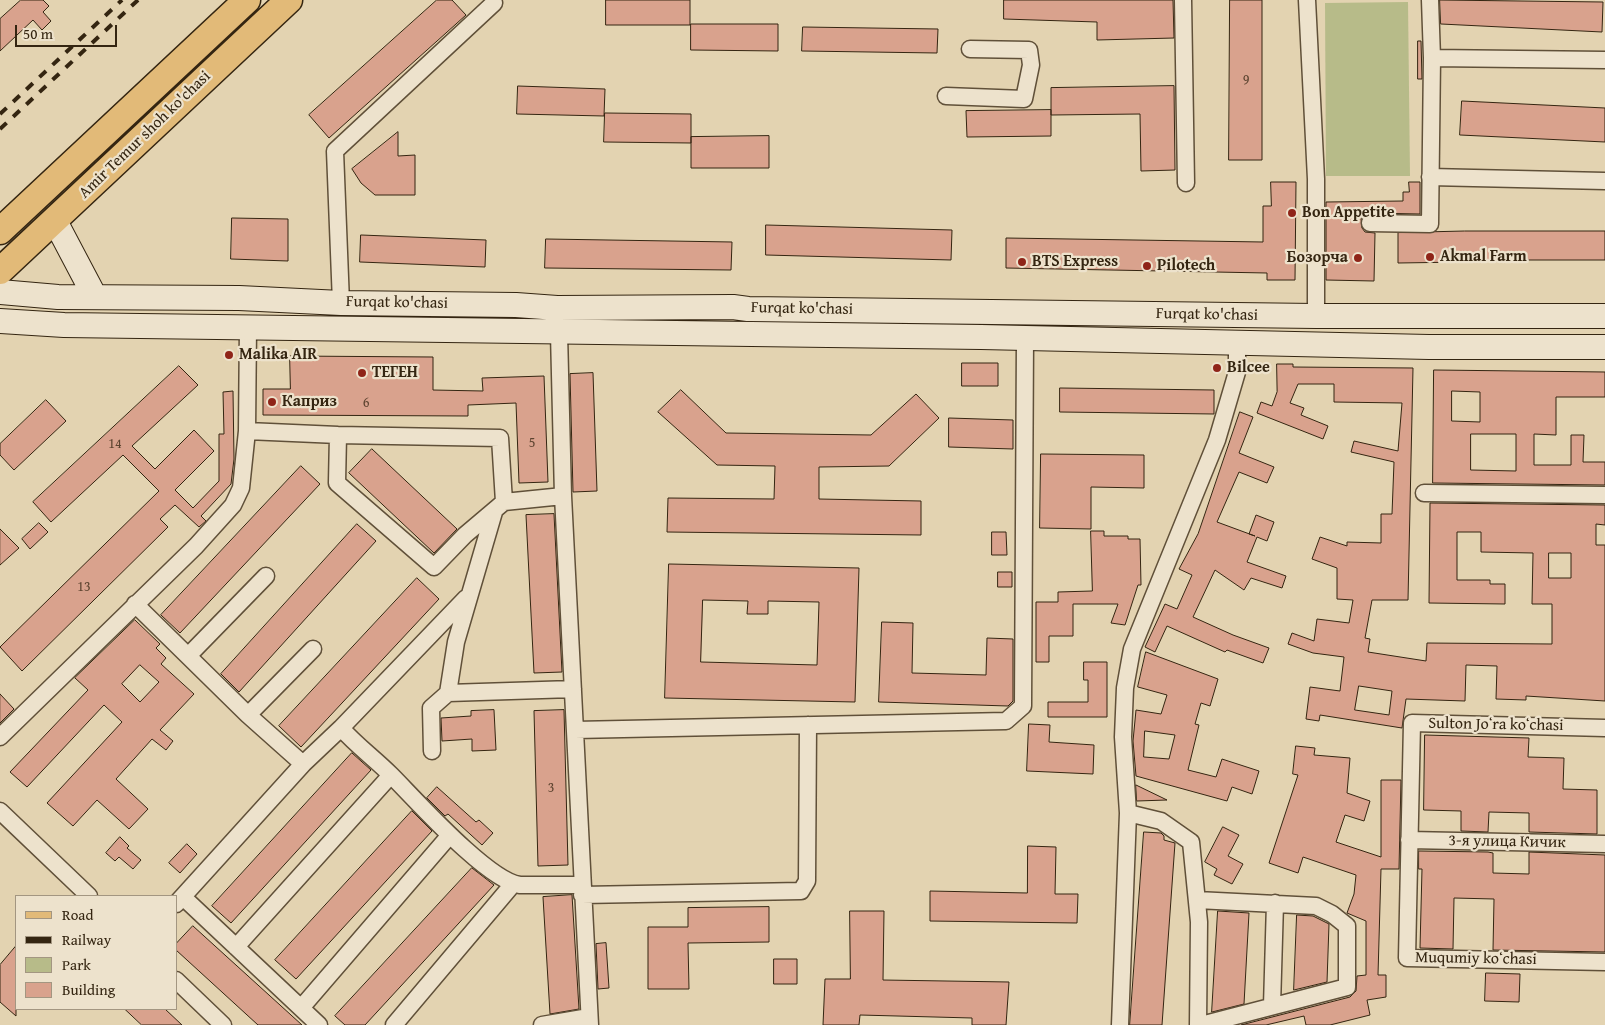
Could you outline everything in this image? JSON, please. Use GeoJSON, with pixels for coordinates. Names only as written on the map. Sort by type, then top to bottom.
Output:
{"type":"FeatureCollection","features":[{"type":"Feature","properties":{"kind":"main road","name":"Amir Temur shoh ko'chasi"},"geometry":{"type":"LineString","coordinates":[[0,231],[247,0]]}},
{"type":"Feature","properties":{"kind":"main road","name":"Amir Temur shoh ko'chasi"},"geometry":{"type":"LineString","coordinates":[[0,271],[55,221],[174,106],[290,0]]}},
{"type":"Feature","properties":{"kind":"main road"},"geometry":{"type":"LineString","coordinates":[[55,221],[94,295]]}},
{"type":"Feature","properties":{"kind":"main road","name":"Furqat ko'chasi"},"geometry":{"type":"LineString","coordinates":[[0,292],[58,297],[94,295],[239,298],[342,303],[516,305],[557,308],[733,306],[748,309],[1316,316],[1605,316]]}},
{"type":"Feature","properties":{"kind":"main road","name":"Furqat ko'chasi"},"geometry":{"type":"LineString","coordinates":[[0,321],[64,325],[1025,338],[1429,347],[1605,347]]}},
{"type":"Feature","properties":{"kind":"street"},"geometry":{"type":"LineString","coordinates":[[1183,0],[1186,183]]}},
{"type":"Feature","properties":{"kind":"street"},"geometry":{"type":"LineString","coordinates":[[1307,0],[1316,179],[1316,316]]}},
{"type":"Feature","properties":{"kind":"street"},"geometry":{"type":"LineString","coordinates":[[1370,223],[1430,224],[1432,58],[1430,0]]}},
{"type":"Feature","properties":{"kind":"street"},"geometry":{"type":"LineString","coordinates":[[342,303],[335,151],[494,3]]}},
{"type":"Feature","properties":{"kind":"street"},"geometry":{"type":"LineString","coordinates":[[946,96],[1024,99],[1031,65],[1029,50],[970,49]]}},
{"type":"Feature","properties":{"kind":"street"},"geometry":{"type":"LineString","coordinates":[[1432,58],[1605,60]]}},
{"type":"Feature","properties":{"kind":"street"},"geometry":{"type":"LineString","coordinates":[[1430,177],[1605,181]]}},
{"type":"Feature","properties":{"kind":"street"},"geometry":{"type":"LineString","coordinates":[[0,737],[32,708],[135,604],[196,546],[233,505],[241,488],[247,431],[248,326]]}},
{"type":"Feature","properties":{"kind":"street"},"geometry":{"type":"LineString","coordinates":[[542,1025],[590,1021],[562,496],[559,333]]}},
{"type":"Feature","properties":{"kind":"street"},"geometry":{"type":"LineString","coordinates":[[575,730],[1006,721],[1023,706],[1025,338]]}},
{"type":"Feature","properties":{"kind":"street"},"geometry":{"type":"LineString","coordinates":[[1120,1025],[1128,813],[1123,737],[1125,688],[1132,649],[1217,440],[1237,372],[1237,342]]}},
{"type":"Feature","properties":{"kind":"street"},"geometry":{"type":"LineString","coordinates":[[247,431],[338,436],[500,438],[499,507],[468,596],[456,642],[448,693]]}},
{"type":"Feature","properties":{"kind":"street"},"geometry":{"type":"LineString","coordinates":[[338,436],[337,483],[434,567],[465,535],[499,507],[562,496]]}},
{"type":"Feature","properties":{"kind":"street"},"geometry":{"type":"LineString","coordinates":[[1424,493],[1605,495]]}},
{"type":"Feature","properties":{"kind":"street"},"geometry":{"type":"LineString","coordinates":[[188,656],[266,576]]}},
{"type":"Feature","properties":{"kind":"street"},"geometry":{"type":"LineString","coordinates":[[319,1025],[236,946],[180,900],[303,764],[341,728],[468,596]]}},
{"type":"Feature","properties":{"kind":"street"},"geometry":{"type":"LineString","coordinates":[[135,604],[248,715],[303,764]]}},
{"type":"Feature","properties":{"kind":"street"},"geometry":{"type":"LineString","coordinates":[[248,715],[313,649]]}},
{"type":"Feature","properties":{"kind":"street"},"geometry":{"type":"LineString","coordinates":[[432,751],[431,708],[448,693],[573,689]]}},
{"type":"Feature","properties":{"kind":"street","name":"Sulton Joʻra koʻchasi"},"geometry":{"type":"LineString","coordinates":[[1409,840],[1412,723],[1605,728]]}},
{"type":"Feature","properties":{"kind":"street"},"geometry":{"type":"LineString","coordinates":[[341,728],[450,835],[487,866],[513,884],[582,890],[801,891],[807,881],[808,725]]}},
{"type":"Feature","properties":{"kind":"street"},"geometry":{"type":"LineString","coordinates":[[236,946],[391,775]]}},
{"type":"Feature","properties":{"kind":"street"},"geometry":{"type":"LineString","coordinates":[[0,811],[88,895]]}},
{"type":"Feature","properties":{"kind":"street"},"geometry":{"type":"LineString","coordinates":[[1128,813],[1161,821],[1191,842],[1199,922],[1199,1025],[1347,988],[1347,926],[1332,914],[1316,906],[1197,900]]}},
{"type":"Feature","properties":{"kind":"street"},"geometry":{"type":"LineString","coordinates":[[301,1008],[450,835]]}},
{"type":"Feature","properties":{"kind":"street","name":"3-я улица Кичик"},"geometry":{"type":"LineString","coordinates":[[1409,840],[1605,844]]}},
{"type":"Feature","properties":{"kind":"street","name":"Muqumiy koʻchasi"},"geometry":{"type":"LineString","coordinates":[[1409,840],[1407,958],[1605,962]]}},
{"type":"Feature","properties":{"kind":"street"},"geometry":{"type":"LineString","coordinates":[[394,1025],[513,884]]}},
{"type":"Feature","properties":{"kind":"street"},"geometry":{"type":"LineString","coordinates":[[1272,1006],[1275,903]]}},
{"type":"Feature","properties":{"kind":"street"},"geometry":{"type":"LineString","coordinates":[[178,982],[223,1025]]}},
{"type":"Feature","properties":{"kind":"green space"},"geometry":{"type":"Polygon","coordinates":[[[1408,2],[1410,176],[1326,176],[1325,3],[1408,2]]]}},
{"type":"Feature","properties":{"kind":"building"},"geometry":{"type":"Polygon","coordinates":[[[21,0],[43,0],[49,6],[43,12],[51,21],[42,30],[33,20],[0,51],[0,19],[21,0]]]}},
{"type":"Feature","properties":{"kind":"building"},"geometry":{"type":"Polygon","coordinates":[[[437,0],[452,0],[466,15],[329,138],[309,115],[437,0]]]}},
{"type":"Feature","properties":{"kind":"building"},"geometry":{"type":"Polygon","coordinates":[[[606,0],[690,0],[690,25],[606,25],[606,0]]]}},
{"type":"Feature","properties":{"kind":"building"},"geometry":{"type":"Polygon","coordinates":[[[1004,0],[1173,0],[1174,38],[1097,40],[1097,22],[1004,19],[1004,0]]]}},
{"type":"Feature","properties":{"kind":"building"},"geometry":{"type":"Polygon","coordinates":[[[1230,0],[1262,0],[1262,160],[1229,160],[1230,0]]]}},
{"type":"Feature","properties":{"kind":"building"},"geometry":{"type":"Polygon","coordinates":[[[1440,0],[1603,2],[1602,32],[1441,24],[1440,0]]]}},
{"type":"Feature","properties":{"kind":"building"},"geometry":{"type":"Polygon","coordinates":[[[691,24],[778,24],[778,51],[691,50],[691,24]]]}},
{"type":"Feature","properties":{"kind":"building"},"geometry":{"type":"Polygon","coordinates":[[[803,27],[938,29],[937,53],[802,51],[803,27]]]}},
{"type":"Feature","properties":{"kind":"building"},"geometry":{"type":"Polygon","coordinates":[[[1418,41],[1421,41],[1422,79],[1418,79],[1418,41]]]}},
{"type":"Feature","properties":{"kind":"building"},"geometry":{"type":"Polygon","coordinates":[[[518,86],[605,89],[604,116],[517,114],[518,86]]]}},
{"type":"Feature","properties":{"kind":"building"},"geometry":{"type":"Polygon","coordinates":[[[1174,86],[1175,170],[1141,171],[1140,114],[1051,115],[1051,88],[1174,86]]]}},
{"type":"Feature","properties":{"kind":"building"},"geometry":{"type":"Polygon","coordinates":[[[1462,101],[1605,108],[1605,142],[1460,135],[1462,101]]]}},
{"type":"Feature","properties":{"kind":"building"},"geometry":{"type":"Polygon","coordinates":[[[1051,110],[1051,136],[967,137],[966,111],[1051,110]]]}},
{"type":"Feature","properties":{"kind":"building"},"geometry":{"type":"Polygon","coordinates":[[[605,113],[691,114],[691,143],[604,142],[605,113]]]}},
{"type":"Feature","properties":{"kind":"building"},"geometry":{"type":"Polygon","coordinates":[[[398,132],[398,156],[415,155],[415,195],[375,195],[361,183],[352,169],[398,132]]]}},
{"type":"Feature","properties":{"kind":"building"},"geometry":{"type":"Polygon","coordinates":[[[769,136],[769,168],[691,168],[691,137],[769,136]]]}},
{"type":"Feature","properties":{"kind":"building"},"geometry":{"type":"Polygon","coordinates":[[[1271,182],[1296,182],[1295,280],[1267,280],[1267,273],[1006,268],[1006,238],[1263,242],[1263,206],[1271,206],[1271,182]]]}},
{"type":"Feature","properties":{"kind":"building"},"geometry":{"type":"Polygon","coordinates":[[[1409,182],[1420,182],[1420,214],[1370,213],[1361,218],[1362,228],[1365,232],[1375,233],[1374,281],[1326,280],[1326,202],[1403,201],[1403,192],[1409,192],[1409,182]]]}},
{"type":"Feature","properties":{"kind":"building"},"geometry":{"type":"Polygon","coordinates":[[[232,218],[288,219],[288,261],[231,259],[232,218]]]}},
{"type":"Feature","properties":{"kind":"building"},"geometry":{"type":"Polygon","coordinates":[[[766,225],[952,230],[951,260],[766,255],[766,225]]]}},
{"type":"Feature","properties":{"kind":"building"},"geometry":{"type":"Polygon","coordinates":[[[1605,231],[1605,260],[1464,260],[1464,262],[1398,263],[1398,233],[1605,231]]]}},
{"type":"Feature","properties":{"kind":"building"},"geometry":{"type":"Polygon","coordinates":[[[361,235],[486,240],[485,267],[360,262],[361,235]]]}},
{"type":"Feature","properties":{"kind":"building"},"geometry":{"type":"Polygon","coordinates":[[[546,239],[732,242],[731,270],[545,268],[546,239]]]}},
{"type":"Feature","properties":{"kind":"building"},"geometry":{"type":"Polygon","coordinates":[[[290,356],[433,357],[433,390],[483,391],[482,378],[544,376],[548,482],[519,483],[516,403],[468,405],[468,416],[263,415],[263,389],[290,389],[290,356]]]}},
{"type":"Feature","properties":{"kind":"building"},"geometry":{"type":"Polygon","coordinates":[[[962,363],[998,363],[998,386],[962,386],[962,363]]]}},
{"type":"Feature","properties":{"kind":"building"},"geometry":{"type":"Polygon","coordinates":[[[1277,364],[1293,364],[1293,367],[1413,368],[1408,600],[1372,600],[1365,638],[1370,639],[1368,652],[1426,661],[1427,643],[1552,644],[1552,604],[1532,604],[1533,553],[1481,552],[1481,532],[1457,532],[1457,580],[1490,580],[1490,584],[1505,584],[1505,604],[1429,603],[1430,503],[1605,505],[1605,525],[1596,524],[1596,545],[1605,545],[1605,701],[1526,696],[1526,700],[1496,699],[1497,666],[1466,665],[1465,701],[1406,699],[1402,728],[1320,715],[1319,721],[1306,719],[1310,687],[1340,691],[1344,657],[1313,653],[1288,644],[1292,633],[1314,641],[1317,619],[1349,623],[1353,600],[1337,599],[1337,568],[1312,559],[1320,537],[1347,546],[1347,542],[1381,543],[1381,514],[1392,514],[1394,462],[1351,452],[1354,441],[1398,451],[1402,403],[1334,402],[1334,384],[1298,384],[1290,403],[1304,408],[1301,415],[1328,426],[1323,439],[1257,413],[1261,402],[1272,406],[1277,392],[1277,364]],[[1549,553],[1549,578],[1571,578],[1571,553],[1549,553]],[[1359,686],[1355,710],[1389,715],[1392,691],[1359,686]]]}},
{"type":"Feature","properties":{"kind":"building"},"geometry":{"type":"Polygon","coordinates":[[[179,366],[198,385],[132,446],[155,469],[194,430],[214,451],[175,490],[193,508],[219,481],[219,434],[224,434],[223,392],[233,391],[234,459],[231,484],[201,516],[206,521],[199,527],[175,505],[160,519],[168,527],[22,671],[0,647],[159,491],[123,455],[51,522],[33,502],[179,366]]]}},
{"type":"Feature","properties":{"kind":"building"},"geometry":{"type":"Polygon","coordinates":[[[1434,370],[1605,372],[1605,397],[1556,397],[1556,435],[1534,434],[1534,465],[1571,465],[1571,435],[1584,435],[1583,462],[1605,462],[1605,485],[1433,483],[1434,370]],[[1452,391],[1452,421],[1480,422],[1480,392],[1452,391]],[[1471,434],[1471,470],[1516,471],[1516,434],[1471,434]]]}},
{"type":"Feature","properties":{"kind":"building"},"geometry":{"type":"Polygon","coordinates":[[[593,373],[597,491],[573,492],[570,374],[593,373]]]}},
{"type":"Feature","properties":{"kind":"building"},"geometry":{"type":"Polygon","coordinates":[[[1060,388],[1214,390],[1214,414],[1060,412],[1060,388]]]}},
{"type":"Feature","properties":{"kind":"building"},"geometry":{"type":"Polygon","coordinates":[[[681,390],[726,433],[871,435],[916,394],[939,418],[889,466],[819,467],[819,499],[921,501],[921,535],[667,532],[668,498],[774,499],[775,466],[717,465],[658,412],[681,390]]]}},
{"type":"Feature","properties":{"kind":"building"},"geometry":{"type":"Polygon","coordinates":[[[46,400],[66,421],[14,470],[0,455],[0,444],[46,400]]]}},
{"type":"Feature","properties":{"kind":"building"},"geometry":{"type":"Polygon","coordinates":[[[1240,412],[1253,417],[1239,453],[1274,467],[1267,483],[1239,472],[1217,522],[1249,534],[1256,515],[1274,522],[1267,541],[1257,537],[1247,562],[1286,576],[1282,588],[1251,578],[1244,590],[1215,570],[1193,617],[1233,635],[1269,648],[1263,663],[1227,650],[1225,652],[1167,626],[1155,652],[1145,647],[1165,604],[1177,609],[1192,575],[1179,569],[1198,534],[1240,412]]]}},
{"type":"Feature","properties":{"kind":"building"},"geometry":{"type":"Polygon","coordinates":[[[949,418],[1013,420],[1013,449],[949,447],[949,418]]]}},
{"type":"Feature","properties":{"kind":"building"},"geometry":{"type":"Polygon","coordinates":[[[372,449],[457,529],[434,553],[349,473],[372,449]]]}},
{"type":"Feature","properties":{"kind":"building"},"geometry":{"type":"Polygon","coordinates":[[[1041,454],[1144,455],[1144,488],[1091,487],[1091,529],[1040,528],[1041,454]]]}},
{"type":"Feature","properties":{"kind":"building"},"geometry":{"type":"Polygon","coordinates":[[[301,466],[320,484],[180,633],[161,615],[301,466]]]}},
{"type":"Feature","properties":{"kind":"building"},"geometry":{"type":"Polygon","coordinates":[[[554,514],[562,672],[534,673],[526,515],[554,514]]]}},
{"type":"Feature","properties":{"kind":"building"},"geometry":{"type":"Polygon","coordinates":[[[39,523],[48,532],[30,549],[22,539],[39,523]]]}},
{"type":"Feature","properties":{"kind":"building"},"geometry":{"type":"Polygon","coordinates":[[[357,524],[376,541],[239,692],[221,674],[357,524]]]}},
{"type":"Feature","properties":{"kind":"building"},"geometry":{"type":"Polygon","coordinates":[[[0,529],[19,548],[0,565],[0,529]]]}},
{"type":"Feature","properties":{"kind":"building"},"geometry":{"type":"Polygon","coordinates":[[[1091,531],[1104,531],[1104,536],[1128,536],[1128,539],[1140,539],[1141,585],[1138,585],[1125,625],[1111,623],[1118,604],[1073,604],[1073,636],[1049,636],[1049,662],[1036,662],[1036,602],[1058,602],[1058,592],[1092,591],[1091,531]]]}},
{"type":"Feature","properties":{"kind":"building"},"geometry":{"type":"Polygon","coordinates":[[[992,532],[1006,532],[1007,555],[992,555],[992,532]]]}},
{"type":"Feature","properties":{"kind":"building"},"geometry":{"type":"Polygon","coordinates":[[[669,564],[859,568],[855,702],[665,698],[669,564]],[[703,600],[701,662],[817,665],[819,602],[768,601],[768,614],[747,614],[748,601],[703,600]]]}},
{"type":"Feature","properties":{"kind":"building"},"geometry":{"type":"Polygon","coordinates":[[[998,572],[1012,572],[1012,587],[998,587],[998,572]]]}},
{"type":"Feature","properties":{"kind":"building"},"geometry":{"type":"Polygon","coordinates":[[[417,578],[439,599],[301,747],[279,726],[417,578]]]}},
{"type":"Feature","properties":{"kind":"building"},"geometry":{"type":"Polygon","coordinates":[[[135,620],[160,644],[156,648],[166,658],[161,664],[194,694],[160,730],[173,741],[166,750],[152,739],[116,779],[148,809],[129,829],[97,800],[73,826],[47,803],[122,722],[104,705],[27,787],[10,772],[88,690],[75,678],[135,620]],[[140,665],[122,684],[140,702],[159,682],[140,665]]]}},
{"type":"Feature","properties":{"kind":"building"},"geometry":{"type":"Polygon","coordinates":[[[882,622],[913,623],[912,673],[986,675],[987,638],[1013,639],[1013,701],[1008,706],[879,702],[882,622]]]}},
{"type":"Feature","properties":{"kind":"building"},"geometry":{"type":"Polygon","coordinates":[[[1146,652],[1218,679],[1210,706],[1201,703],[1195,724],[1199,725],[1188,770],[1216,777],[1222,759],[1259,771],[1252,794],[1232,787],[1227,801],[1136,776],[1133,741],[1136,710],[1161,714],[1167,695],[1138,687],[1146,652]],[[1145,731],[1144,757],[1169,759],[1175,735],[1145,731]]]}},
{"type":"Feature","properties":{"kind":"building"},"geometry":{"type":"Polygon","coordinates":[[[1084,662],[1107,662],[1107,717],[1048,717],[1048,702],[1088,702],[1088,680],[1084,680],[1084,662]]]}},
{"type":"Feature","properties":{"kind":"building"},"geometry":{"type":"Polygon","coordinates":[[[0,694],[14,709],[0,723],[0,694]]]}},
{"type":"Feature","properties":{"kind":"building"},"geometry":{"type":"Polygon","coordinates":[[[494,710],[496,750],[472,751],[472,739],[442,741],[441,718],[471,716],[471,711],[494,710]]]}},
{"type":"Feature","properties":{"kind":"building"},"geometry":{"type":"Polygon","coordinates":[[[564,710],[568,865],[538,866],[534,711],[564,710]]]}},
{"type":"Feature","properties":{"kind":"building"},"geometry":{"type":"Polygon","coordinates":[[[1029,724],[1050,725],[1049,742],[1094,745],[1093,774],[1027,771],[1029,724]]]}},
{"type":"Feature","properties":{"kind":"building"},"geometry":{"type":"Polygon","coordinates":[[[1425,735],[1529,738],[1528,757],[1564,758],[1563,789],[1597,790],[1597,834],[1529,832],[1529,813],[1489,812],[1488,832],[1461,831],[1461,811],[1424,810],[1425,735]]]}},
{"type":"Feature","properties":{"kind":"building"},"geometry":{"type":"Polygon","coordinates":[[[1296,746],[1315,748],[1314,755],[1350,758],[1347,793],[1370,801],[1364,821],[1345,815],[1336,842],[1381,857],[1381,780],[1401,780],[1399,869],[1381,869],[1378,975],[1386,975],[1386,997],[1367,1000],[1370,1015],[1330,1025],[1306,1025],[1304,1016],[1266,1025],[1241,1025],[1350,997],[1356,991],[1357,976],[1366,975],[1366,921],[1347,913],[1354,894],[1356,875],[1303,857],[1298,873],[1269,863],[1298,775],[1293,774],[1296,746]]]}},
{"type":"Feature","properties":{"kind":"building"},"geometry":{"type":"Polygon","coordinates":[[[352,753],[371,770],[231,923],[212,906],[352,753]]]}},
{"type":"Feature","properties":{"kind":"building"},"geometry":{"type":"Polygon","coordinates":[[[1136,785],[1167,800],[1137,801],[1136,785]]]}},
{"type":"Feature","properties":{"kind":"building"},"geometry":{"type":"Polygon","coordinates":[[[437,787],[476,822],[479,820],[493,833],[482,845],[448,814],[445,816],[427,798],[437,787]]]}},
{"type":"Feature","properties":{"kind":"building"},"geometry":{"type":"Polygon","coordinates":[[[412,811],[432,831],[296,979],[275,960],[412,811]]]}},
{"type":"Feature","properties":{"kind":"building"},"geometry":{"type":"Polygon","coordinates":[[[1223,827],[1239,835],[1228,856],[1243,864],[1232,884],[1214,875],[1217,869],[1205,862],[1223,827]]]}},
{"type":"Feature","properties":{"kind":"building"},"geometry":{"type":"Polygon","coordinates":[[[1144,832],[1161,833],[1164,836],[1164,840],[1175,843],[1162,1025],[1130,1025],[1144,832]]]}},
{"type":"Feature","properties":{"kind":"building"},"geometry":{"type":"Polygon","coordinates":[[[120,837],[129,846],[127,848],[141,860],[133,869],[119,857],[115,861],[106,853],[120,837]]]}},
{"type":"Feature","properties":{"kind":"building"},"geometry":{"type":"Polygon","coordinates":[[[187,844],[197,854],[180,873],[169,863],[187,844]]]}},
{"type":"Feature","properties":{"kind":"building"},"geometry":{"type":"Polygon","coordinates":[[[1028,846],[1056,847],[1055,894],[1078,894],[1077,923],[930,921],[930,891],[1027,893],[1028,846]]]}},
{"type":"Feature","properties":{"kind":"building"},"geometry":{"type":"Polygon","coordinates":[[[1419,851],[1493,853],[1493,873],[1529,874],[1529,852],[1605,855],[1605,952],[1493,950],[1494,899],[1454,898],[1453,949],[1420,948],[1422,869],[1419,869],[1419,851]]]}},
{"type":"Feature","properties":{"kind":"building"},"geometry":{"type":"Polygon","coordinates":[[[472,868],[494,885],[365,1025],[345,1025],[335,1016],[472,868]]]}},
{"type":"Feature","properties":{"kind":"building"},"geometry":{"type":"Polygon","coordinates":[[[572,895],[579,1009],[550,1014],[543,897],[572,895]]]}},
{"type":"Feature","properties":{"kind":"building"},"geometry":{"type":"Polygon","coordinates":[[[769,907],[769,942],[688,943],[689,989],[648,989],[648,927],[688,927],[688,908],[769,907]]]}},
{"type":"Feature","properties":{"kind":"building"},"geometry":{"type":"Polygon","coordinates":[[[850,911],[884,911],[883,980],[1009,982],[1006,1025],[972,1025],[972,1018],[860,1015],[859,1025],[823,1025],[825,979],[850,979],[850,911]]]}},
{"type":"Feature","properties":{"kind":"building"},"geometry":{"type":"Polygon","coordinates":[[[1218,911],[1249,913],[1244,1004],[1212,1012],[1218,911]]]}},
{"type":"Feature","properties":{"kind":"building"},"geometry":{"type":"Polygon","coordinates":[[[1297,915],[1313,916],[1329,924],[1327,982],[1294,990],[1297,915]]]}},
{"type":"Feature","properties":{"kind":"building"},"geometry":{"type":"Polygon","coordinates":[[[193,926],[302,1025],[258,1025],[178,952],[178,942],[193,926]]]}},
{"type":"Feature","properties":{"kind":"building"},"geometry":{"type":"Polygon","coordinates":[[[606,943],[609,988],[598,989],[596,944],[606,943]]]}},
{"type":"Feature","properties":{"kind":"building"},"geometry":{"type":"Polygon","coordinates":[[[15,947],[16,1016],[0,1002],[0,965],[15,947]]]}},
{"type":"Feature","properties":{"kind":"building"},"geometry":{"type":"Polygon","coordinates":[[[774,959],[797,959],[797,984],[774,984],[774,959]]]}},
{"type":"Feature","properties":{"kind":"building"},"geometry":{"type":"Polygon","coordinates":[[[1486,973],[1520,974],[1519,1002],[1485,1001],[1486,973]]]}},
{"type":"Feature","properties":{"kind":"building"},"geometry":{"type":"Polygon","coordinates":[[[126,1010],[166,1010],[182,1025],[142,1025],[126,1010]]]}},
{"type":"Feature","properties":{"kind":"railway"},"geometry":{"type":"LineString","coordinates":[[0,114],[122,0]]}},
{"type":"Feature","properties":{"kind":"railway"},"geometry":{"type":"LineString","coordinates":[[0,129],[138,0]]}},
{"type":"Feature","properties":{"kind":"place","name":"Bon Appetite"},"geometry":{"type":"Point","coordinates":[1292,213]}},
{"type":"Feature","properties":{"kind":"place","name":"Akmal Farm"},"geometry":{"type":"Point","coordinates":[1430,257]}},
{"type":"Feature","properties":{"kind":"place","name":"Бозорча"},"geometry":{"type":"Point","coordinates":[1358,258]}},
{"type":"Feature","properties":{"kind":"place","name":"BTS Express"},"geometry":{"type":"Point","coordinates":[1022,262]}},
{"type":"Feature","properties":{"kind":"place","name":"Pilotech"},"geometry":{"type":"Point","coordinates":[1147,266]}},
{"type":"Feature","properties":{"kind":"place","name":"Malika AIR"},"geometry":{"type":"Point","coordinates":[229,355]}},
{"type":"Feature","properties":{"kind":"place","name":"Bilcee"},"geometry":{"type":"Point","coordinates":[1217,368]}},
{"type":"Feature","properties":{"kind":"place","name":"ТЕГЕН"},"geometry":{"type":"Point","coordinates":[362,373]}},
{"type":"Feature","properties":{"kind":"place","name":"Каприз"},"geometry":{"type":"Point","coordinates":[272,402]}}]}
